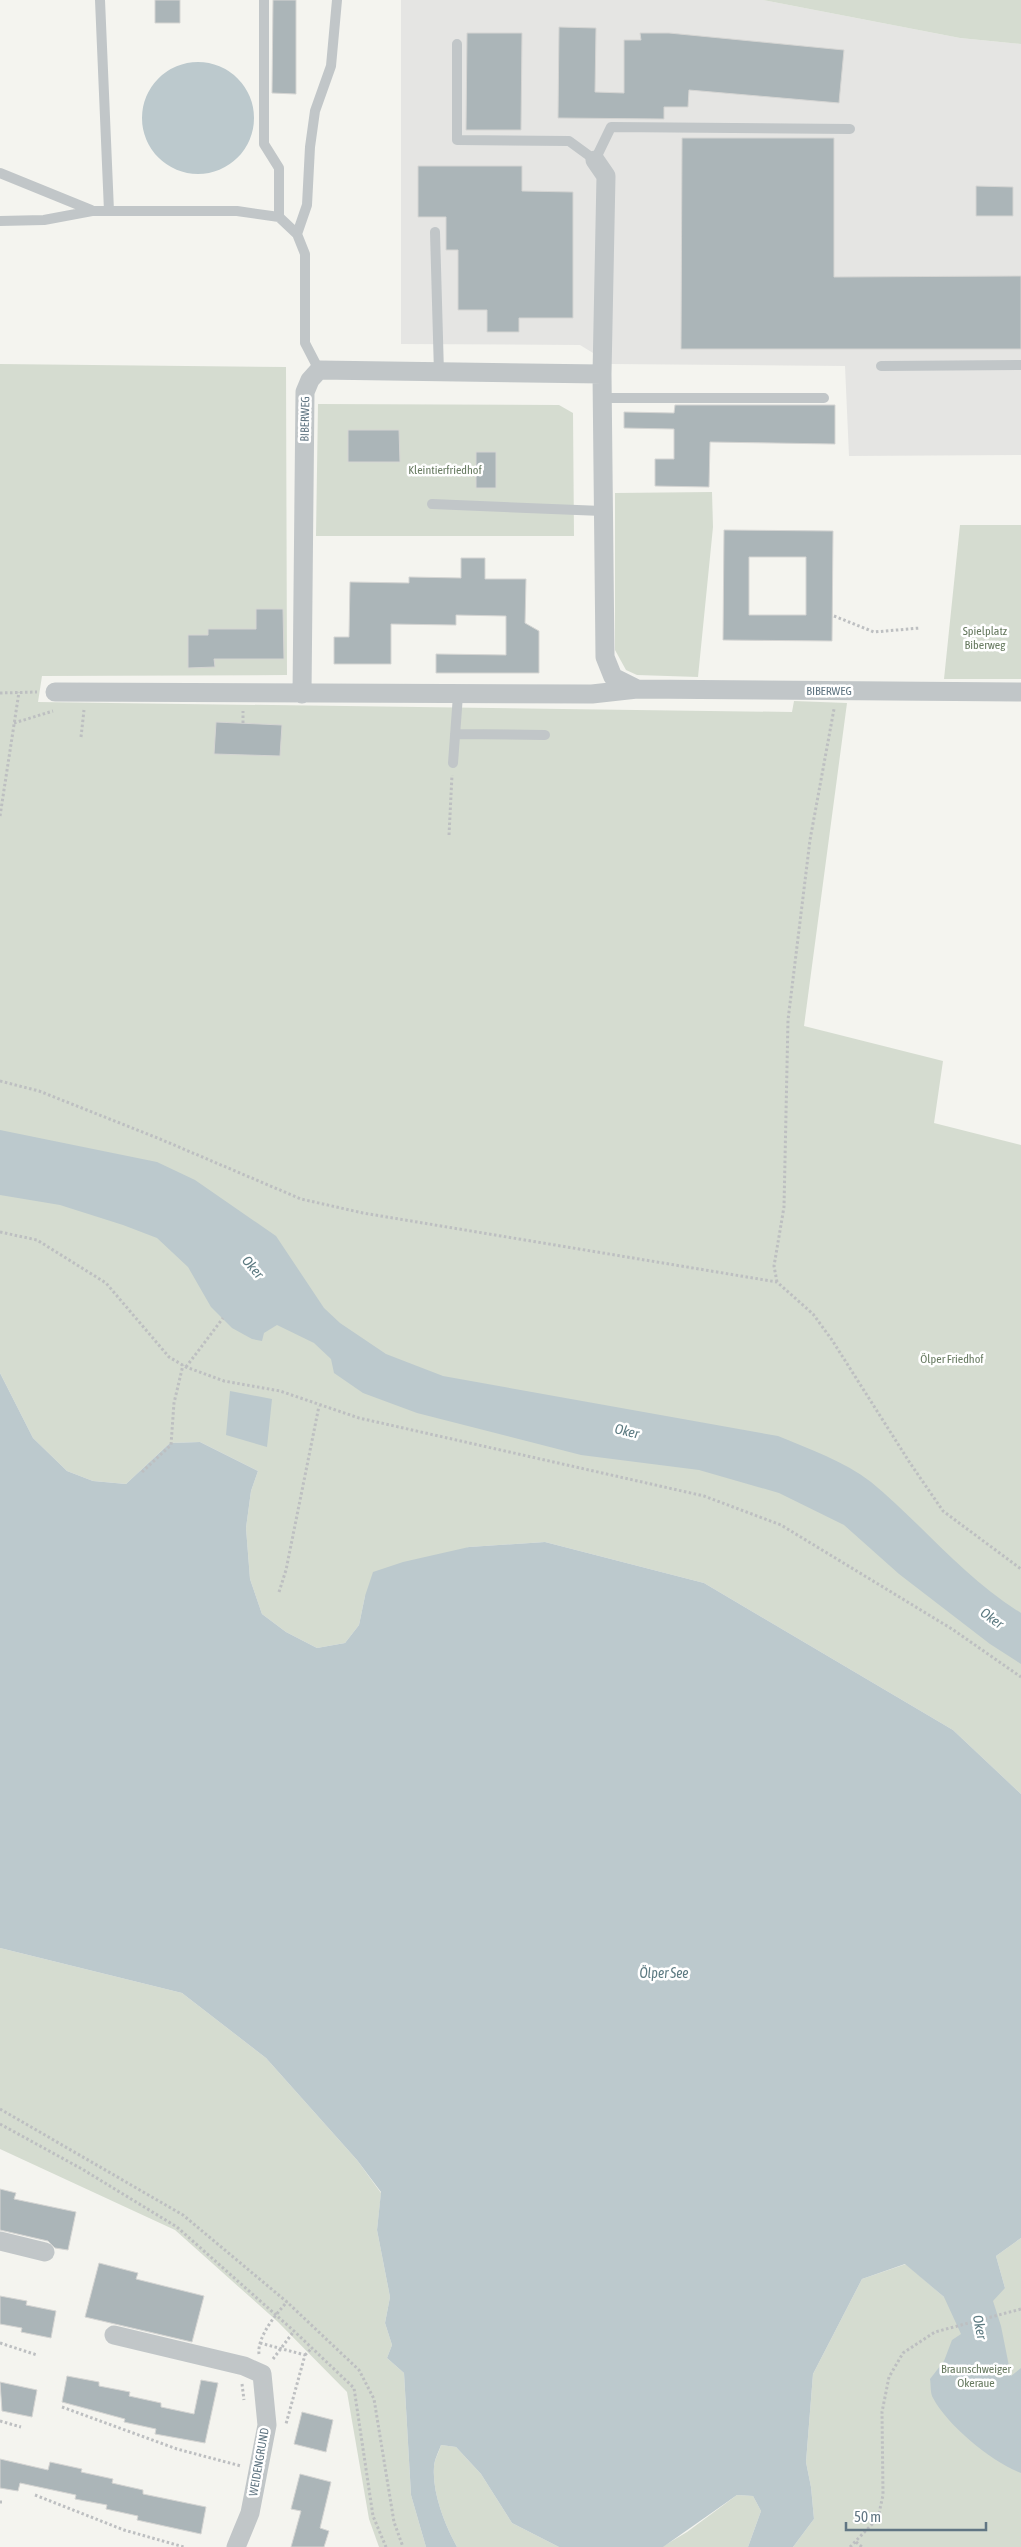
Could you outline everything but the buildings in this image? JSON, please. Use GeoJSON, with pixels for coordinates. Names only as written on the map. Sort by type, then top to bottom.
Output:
{"type":"FeatureCollection","features":[{"type":"Feature","properties":{"kind":"street","name":"BIBERWEG"},"geometry":{"type":"LineString","coordinates":[[595,160],[606,176],[602,374],[605,657],[613,677],[637,689]]}},
{"type":"Feature","properties":{"kind":"street","name":"BIBERWEG"},"geometry":{"type":"LineString","coordinates":[[302,694],[305,392],[310,380],[319,370]]}},
{"type":"Feature","properties":{"kind":"street"},"geometry":{"type":"LineString","coordinates":[[319,370],[602,374]]}},
{"type":"Feature","properties":{"kind":"street","name":"BIBERWEG"},"geometry":{"type":"LineString","coordinates":[[55,692],[458,695],[592,694],[637,689],[1021,692]]}},
{"type":"Feature","properties":{"kind":"street"},"geometry":{"type":"LineString","coordinates":[[0,2241],[45,2252]]}},
{"type":"Feature","properties":{"kind":"street"},"geometry":{"type":"LineString","coordinates":[[114,2335],[244,2366],[262,2374]]}},
{"type":"Feature","properties":{"kind":"street","name":"WEIDENGRUND"},"geometry":{"type":"LineString","coordinates":[[236,2547],[250,2514],[267,2425],[262,2374]]}},
{"type":"Feature","properties":{"kind":"lane"},"geometry":{"type":"LineString","coordinates":[[100,0],[109,211]]}},
{"type":"Feature","properties":{"kind":"lane"},"geometry":{"type":"LineString","coordinates":[[264,0],[264,144],[279,168],[279,217]]}},
{"type":"Feature","properties":{"kind":"lane"},"geometry":{"type":"LineString","coordinates":[[298,234],[307,205],[310,147],[315,111],[331,66],[337,0]]}},
{"type":"Feature","properties":{"kind":"lane"},"geometry":{"type":"LineString","coordinates":[[457,44],[457,140],[568,141],[595,160],[612,127],[850,129]]}},
{"type":"Feature","properties":{"kind":"lane"},"geometry":{"type":"LineString","coordinates":[[0,174],[92,211]]}},
{"type":"Feature","properties":{"kind":"lane"},"geometry":{"type":"LineString","coordinates":[[0,220],[44,220],[92,211],[236,212],[279,217],[298,234],[305,254],[305,343],[319,370]]}},
{"type":"Feature","properties":{"kind":"lane"},"geometry":{"type":"LineString","coordinates":[[435,232],[439,373]]}},
{"type":"Feature","properties":{"kind":"lane"},"geometry":{"type":"LineString","coordinates":[[881,366],[1021,365]]}},
{"type":"Feature","properties":{"kind":"lane"},"geometry":{"type":"LineString","coordinates":[[602,398],[824,398]]}},
{"type":"Feature","properties":{"kind":"lane"},"geometry":{"type":"LineString","coordinates":[[432,504],[602,511]]}},
{"type":"Feature","properties":{"kind":"lane"},"geometry":{"type":"LineString","coordinates":[[453,763],[458,695]]}},
{"type":"Feature","properties":{"kind":"lane"},"geometry":{"type":"LineString","coordinates":[[455,734],[545,735]]}},
{"type":"Feature","properties":{"kind":"path"},"geometry":{"type":"LineString","coordinates":[[834,616],[874,632],[920,628]]}},
{"type":"Feature","properties":{"kind":"path"},"geometry":{"type":"LineString","coordinates":[[777,1282],[774,1266],[784,1208],[788,1020],[810,840],[837,691]]}},
{"type":"Feature","properties":{"kind":"path"},"geometry":{"type":"LineString","coordinates":[[0,816],[19,692]]}},
{"type":"Feature","properties":{"kind":"path"},"geometry":{"type":"LineString","coordinates":[[0,693],[55,692]]}},
{"type":"Feature","properties":{"kind":"path"},"geometry":{"type":"LineString","coordinates":[[81,737],[86,692]]}},
{"type":"Feature","properties":{"kind":"path"},"geometry":{"type":"LineString","coordinates":[[449,834],[452,789]]}},
{"type":"Feature","properties":{"kind":"path"},"geometry":{"type":"LineString","coordinates":[[0,1081],[39,1091],[160,1139],[301,1199],[382,1217],[777,1282],[813,1314],[832,1340],[910,1463],[943,1511],[1021,1569]]}},
{"type":"Feature","properties":{"kind":"path"},"geometry":{"type":"LineString","coordinates":[[0,1232],[37,1240],[106,1283],[169,1357],[184,1366],[224,1381],[280,1391],[319,1406],[359,1418],[704,1496],[781,1525],[952,1628],[1021,1677]]}},
{"type":"Feature","properties":{"kind":"path"},"geometry":{"type":"LineString","coordinates":[[142,1472],[171,1444],[174,1403],[184,1366],[223,1318]]}},
{"type":"Feature","properties":{"kind":"path"},"geometry":{"type":"LineString","coordinates":[[279,1592],[286,1570],[319,1406]]}},
{"type":"Feature","properties":{"kind":"path"},"geometry":{"type":"LineString","coordinates":[[0,2109],[183,2215],[287,2302],[359,2370],[374,2399],[394,2522],[403,2547]]}},
{"type":"Feature","properties":{"kind":"path"},"geometry":{"type":"LineString","coordinates":[[0,2124],[82,2169],[177,2227],[276,2314],[354,2388],[373,2516],[386,2547]]}},
{"type":"Feature","properties":{"kind":"path"},"geometry":{"type":"LineString","coordinates":[[262,2374],[258,2346],[276,2314],[287,2302]]}},
{"type":"Feature","properties":{"kind":"path"},"geometry":{"type":"LineString","coordinates":[[850,2547],[878,2518],[883,2495],[882,2412],[889,2377],[903,2353],[935,2332],[1021,2309]]}},
{"type":"Feature","properties":{"kind":"path"},"geometry":{"type":"LineString","coordinates":[[262,2374],[294,2331]]}},
{"type":"Feature","properties":{"kind":"path"},"geometry":{"type":"LineString","coordinates":[[0,2343],[37,2355]]}},
{"type":"Feature","properties":{"kind":"path"},"geometry":{"type":"LineString","coordinates":[[305,2355],[312,2348]]}},
{"type":"Feature","properties":{"kind":"path"},"geometry":{"type":"LineString","coordinates":[[62,2407],[177,2449],[258,2470]]}},
{"type":"Feature","properties":{"kind":"path"},"geometry":{"type":"LineString","coordinates":[[0,2421],[21,2427]]}},
{"type":"Feature","properties":{"kind":"path"},"geometry":{"type":"LineString","coordinates":[[35,2495],[124,2530],[184,2547]]}},
{"type":"Feature","properties":{"kind":"path"},"geometry":{"type":"LineString","coordinates":[[856,2542],[862,2547]]}},
{"type":"Feature","properties":{"kind":"shaded area"},"geometry":{"type":"Polygon","coordinates":[[[401,0],[763,0],[960,38],[1021,44],[1021,455],[849,456],[845,366],[611,364],[580,345],[401,344],[401,0]]]}},
{"type":"Feature","properties":{"kind":"green space"},"geometry":{"type":"Polygon","coordinates":[[[763,0],[1021,0],[1021,44],[960,38],[763,0]]]}},
{"type":"Feature","properties":{"kind":"green space","name":"Ölper Friedhof"},"geometry":{"type":"Polygon","coordinates":[[[0,364],[286,367],[287,675],[42,676],[38,702],[792,712],[794,701],[847,703],[804,1026],[943,1061],[934,1123],[1021,1145],[1021,1794],[953,1730],[704,1583],[545,1542],[469,1547],[365,1596],[359,1625],[345,1643],[317,1648],[286,1632],[262,1614],[250,1579],[246,1528],[251,1491],[258,1471],[200,1442],[170,1443],[126,1484],[93,1481],[67,1471],[33,1438],[0,1373],[0,364]]]}},
{"type":"Feature","properties":{"kind":"green space","name":"Kleintierfriedhof"},"geometry":{"type":"Polygon","coordinates":[[[318,404],[559,405],[573,413],[574,536],[316,536],[318,404]]]}},
{"type":"Feature","properties":{"kind":"green space"},"geometry":{"type":"Polygon","coordinates":[[[712,492],[713,527],[698,677],[637,675],[626,670],[615,650],[615,493],[712,492]]]}},
{"type":"Feature","properties":{"kind":"green space","name":"Spielplatz Biberweg"},"geometry":{"type":"Polygon","coordinates":[[[960,525],[1021,525],[1021,679],[944,679],[960,525]]]}},
{"type":"Feature","properties":{"kind":"green space"},"geometry":{"type":"Polygon","coordinates":[[[0,1948],[182,1993],[266,2058],[357,2160],[381,2193],[377,2230],[390,2297],[385,2323],[392,2345],[387,2358],[404,2373],[411,2495],[426,2547],[379,2547],[369,2519],[347,2392],[278,2322],[175,2230],[0,2149],[0,1948]]]}},
{"type":"Feature","properties":{"kind":"green space","name":"Braunschweiger Okeraue"},"geometry":{"type":"Polygon","coordinates":[[[1021,2238],[1021,2547],[793,2547],[814,2519],[806,2462],[813,2374],[862,2279],[906,2264],[944,2297],[1005,2288],[996,2256],[1021,2238]]]}},
{"type":"Feature","properties":{"kind":"green space"},"geometry":{"type":"Polygon","coordinates":[[[441,2445],[456,2447],[481,2474],[512,2523],[559,2547],[457,2547],[444,2519],[435,2487],[434,2464],[441,2445]]]}},
{"type":"Feature","properties":{"kind":"green space"},"geometry":{"type":"Polygon","coordinates":[[[737,2495],[753,2496],[761,2511],[748,2547],[662,2547],[687,2532],[737,2495]]]}},
{"type":"Feature","properties":{"kind":"water"},"geometry":{"type":"Polygon","coordinates":[[[198,62],[220,66],[238,78],[250,96],[254,118],[250,140],[238,158],[220,170],[198,174],[176,170],[158,158],[146,140],[142,118],[146,96],[158,78],[176,66],[198,62]]]}},
{"type":"Feature","properties":{"kind":"water","name":"Oker"},"geometry":{"type":"Polygon","coordinates":[[[0,1130],[157,1162],[195,1180],[276,1236],[324,1308],[340,1323],[386,1354],[443,1376],[778,1436],[838,1462],[871,1482],[981,1584],[1021,1613],[1021,1664],[990,1644],[899,1574],[844,1525],[779,1493],[699,1470],[581,1455],[417,1413],[363,1393],[334,1373],[331,1359],[314,1343],[277,1325],[264,1333],[262,1341],[252,1339],[232,1328],[211,1307],[188,1267],[157,1238],[60,1205],[0,1195],[0,1130]]]}},
{"type":"Feature","properties":{"kind":"water","name":"Ölper See"},"geometry":{"type":"Polygon","coordinates":[[[0,1373],[33,1438],[67,1471],[93,1481],[126,1484],[170,1443],[200,1442],[258,1471],[251,1491],[246,1528],[250,1579],[262,1614],[286,1632],[317,1648],[345,1643],[359,1625],[365,1596],[373,1572],[403,1562],[469,1547],[545,1542],[704,1583],[953,1730],[1021,1794],[1021,2238],[996,2256],[1005,2288],[993,2301],[1001,2326],[1011,2376],[1021,2368],[1021,2473],[997,2461],[972,2442],[949,2420],[933,2398],[930,2379],[944,2361],[952,2340],[961,2334],[944,2297],[905,2264],[862,2279],[813,2374],[806,2462],[814,2519],[793,2547],[748,2547],[761,2511],[753,2496],[737,2495],[663,2547],[559,2547],[512,2523],[481,2474],[456,2447],[441,2445],[434,2464],[435,2487],[444,2519],[457,2547],[426,2547],[411,2495],[404,2373],[387,2358],[392,2345],[385,2323],[390,2297],[377,2230],[381,2192],[357,2160],[266,2058],[182,1993],[0,1948],[0,1373]]]}},
{"type":"Feature","properties":{"kind":"water"},"geometry":{"type":"Polygon","coordinates":[[[230,1391],[272,1399],[267,1447],[226,1435],[230,1391]]]}}]}
